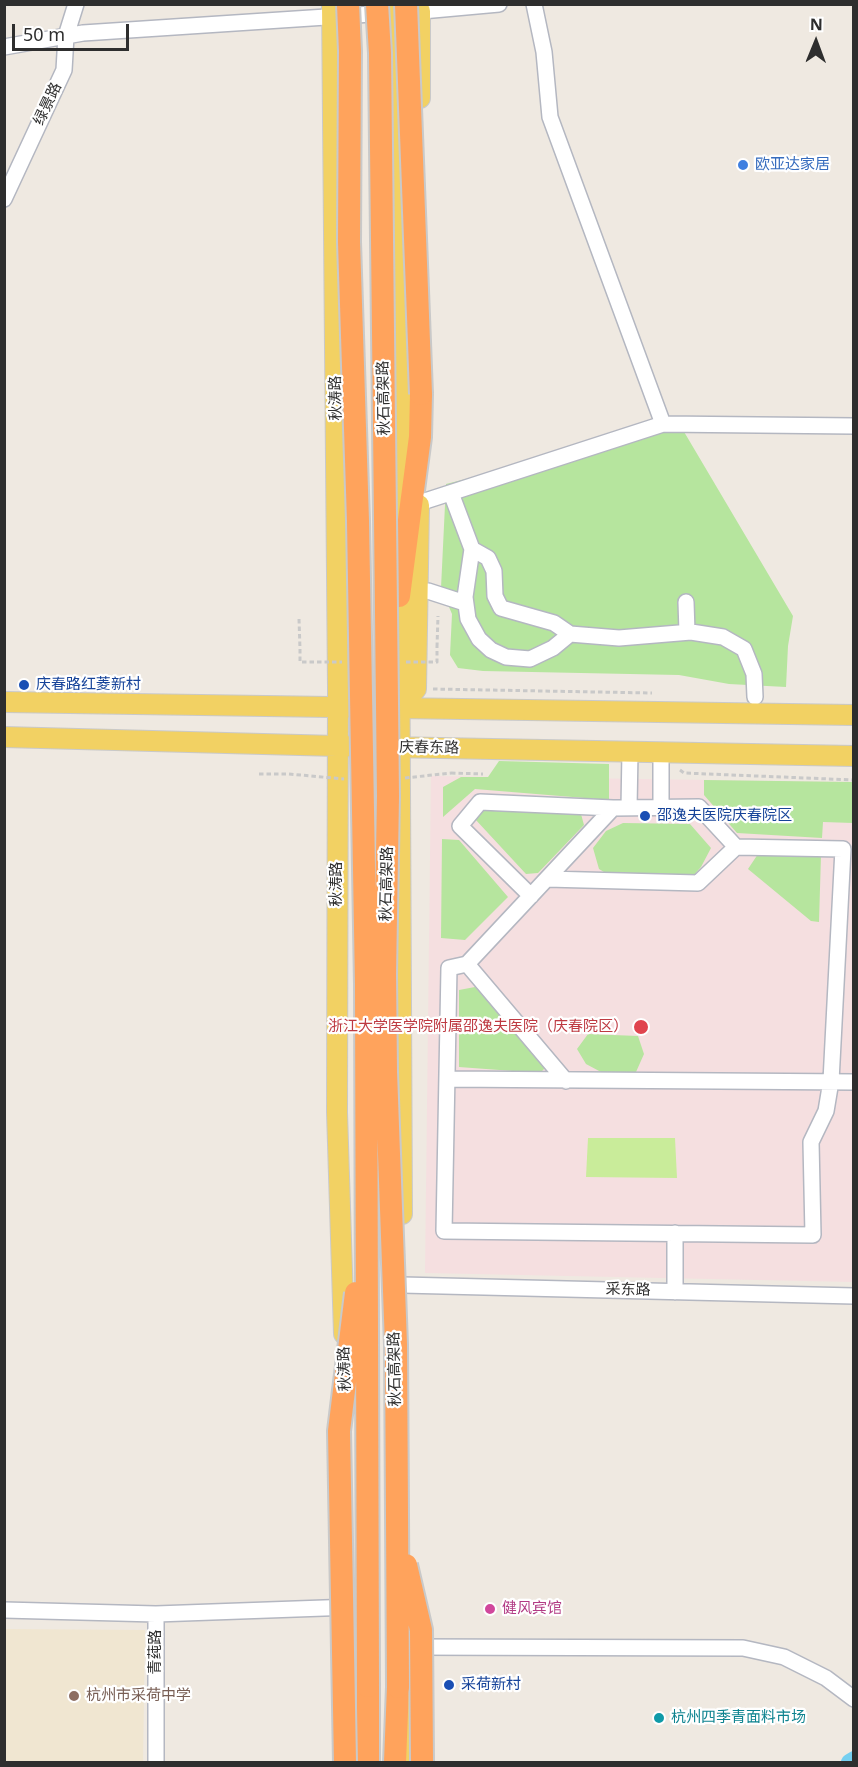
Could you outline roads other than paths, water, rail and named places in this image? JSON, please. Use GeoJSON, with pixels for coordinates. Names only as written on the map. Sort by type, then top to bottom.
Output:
{"type":"FeatureCollection","features":[{"type":"Feature","properties":{"kind":"highway"},"geometry":{"type":"LineString","coordinates":[[398,7],[421,394],[420,437],[399,596]]}},
{"type":"Feature","properties":{"kind":"highway","name":"秋石高架路"},"geometry":{"type":"LineString","coordinates":[[395,1762],[398,1687],[396,1345],[386,1072],[388,796],[380,53],[398,7]]}},
{"type":"Feature","properties":{"kind":"highway","name":"秋石高架路"},"geometry":{"type":"LineString","coordinates":[[337,8],[350,51],[349,242],[358,521],[363,802],[367,1205],[368,1762]]}},
{"type":"Feature","properties":{"kind":"highway"},"geometry":{"type":"LineString","coordinates":[[345,1762],[339,1431],[367,1205]]}},
{"type":"Feature","properties":{"kind":"highway"},"geometry":{"type":"LineString","coordinates":[[396,1521],[421,1630],[422,1762]]}},
{"type":"Feature","properties":{"kind":"main road"},"geometry":{"type":"LineString","coordinates":[[398,7],[419,503],[416,689],[399,710]]}},
{"type":"Feature","properties":{"kind":"main road"},"geometry":{"type":"LineString","coordinates":[[398,7],[404,414],[399,596],[402,1285],[410,1762]]}},
{"type":"Feature","properties":{"kind":"main road","name":"秋涛路"},"geometry":{"type":"LineString","coordinates":[[337,8],[337,1112],[352,1607],[354,1762]]}},
{"type":"Feature","properties":{"kind":"main road"},"geometry":{"type":"LineString","coordinates":[[4,702],[399,710],[854,715]]}},
{"type":"Feature","properties":{"kind":"main road","name":"庆春东路"},"geometry":{"type":"LineString","coordinates":[[4,737],[854,756]]}},
{"type":"Feature","properties":{"kind":"street","name":"绿景路"},"geometry":{"type":"LineString","coordinates":[[4,199],[64,70],[66,36],[76,4]]}},
{"type":"Feature","properties":{"kind":"street"},"geometry":{"type":"LineString","coordinates":[[4,47],[83,33],[337,8],[499,4]]}},
{"type":"Feature","properties":{"kind":"street"},"geometry":{"type":"LineString","coordinates":[[534,4],[544,52],[550,117],[663,424]]}},
{"type":"Feature","properties":{"kind":"street"},"geometry":{"type":"LineString","coordinates":[[419,503],[663,424],[854,426]]}},
{"type":"Feature","properties":{"kind":"street"},"geometry":{"type":"LineString","coordinates":[[451,493],[472,549],[465,603],[468,619],[478,639],[491,650],[507,657],[530,659],[553,648],[570,634]]}},
{"type":"Feature","properties":{"kind":"street"},"geometry":{"type":"LineString","coordinates":[[472,549],[488,558],[494,571],[495,596],[501,608],[554,623],[570,634],[619,638],[687,632],[723,637],[744,649],[754,674],[755,697]]}},
{"type":"Feature","properties":{"kind":"street"},"geometry":{"type":"LineString","coordinates":[[428,591],[465,603]]}},
{"type":"Feature","properties":{"kind":"street"},"geometry":{"type":"LineString","coordinates":[[686,602],[687,632]]}},
{"type":"Feature","properties":{"kind":"street"},"geometry":{"type":"LineString","coordinates":[[629,808],[630,752]]}},
{"type":"Feature","properties":{"kind":"street"},"geometry":{"type":"LineString","coordinates":[[661,753],[661,809]]}},
{"type":"Feature","properties":{"kind":"street"},"geometry":{"type":"LineString","coordinates":[[531,896],[460,826],[480,802],[613,808],[699,807],[736,847]]}},
{"type":"Feature","properties":{"kind":"street"},"geometry":{"type":"LineString","coordinates":[[547,879],[698,883],[736,847],[848,849],[831,1081],[826,1111],[811,1142],[813,1235],[444,1232],[449,968],[467,964],[613,808]]}},
{"type":"Feature","properties":{"kind":"street"},"geometry":{"type":"LineString","coordinates":[[467,964],[566,1081]]}},
{"type":"Feature","properties":{"kind":"street"},"geometry":{"type":"LineString","coordinates":[[447,1078],[566,1081],[854,1082]]}},
{"type":"Feature","properties":{"kind":"street"},"geometry":{"type":"LineString","coordinates":[[675,1233],[675,1292]]}},
{"type":"Feature","properties":{"kind":"street","name":"采东路"},"geometry":{"type":"LineString","coordinates":[[402,1285],[854,1296]]}},
{"type":"Feature","properties":{"kind":"street"},"geometry":{"type":"LineString","coordinates":[[4,1610],[156,1614],[352,1607]]}},
{"type":"Feature","properties":{"kind":"street","name":"青莼路"},"geometry":{"type":"LineString","coordinates":[[156,1614],[156,1762]]}},
{"type":"Feature","properties":{"kind":"street"},"geometry":{"type":"LineString","coordinates":[[408,1647],[743,1648],[784,1657],[826,1678],[854,1699]]}},
{"type":"Feature","properties":{"kind":"waterway"},"geometry":{"type":"LineString","coordinates":[[849,1762],[854,1759]]}},
{"type":"Feature","properties":{"kind":"place","name":"欧亚达家居"},"geometry":{"type":"Point","coordinates":[743,165]}},
{"type":"Feature","properties":{"kind":"place","name":"庆春路红菱新村"},"geometry":{"type":"Point","coordinates":[24,685]}},
{"type":"Feature","properties":{"kind":"place","name":"邵逸夫医院庆春院区"},"geometry":{"type":"Point","coordinates":[645,816]}},
{"type":"Feature","properties":{"kind":"place","name":"浙江大学医学院附属邵逸夫医院（庆春院区）"},"geometry":{"type":"Point","coordinates":[641,1027]}},
{"type":"Feature","properties":{"kind":"place","name":"健风宾馆"},"geometry":{"type":"Point","coordinates":[490,1609]}},
{"type":"Feature","properties":{"kind":"place","name":"采荷新村"},"geometry":{"type":"Point","coordinates":[449,1685]}},
{"type":"Feature","properties":{"kind":"place","name":"杭州市采荷中学"},"geometry":{"type":"Point","coordinates":[74,1696]}},
{"type":"Feature","properties":{"kind":"place","name":"杭州四季青面料市场"},"geometry":{"type":"Point","coordinates":[659,1718]}}]}
